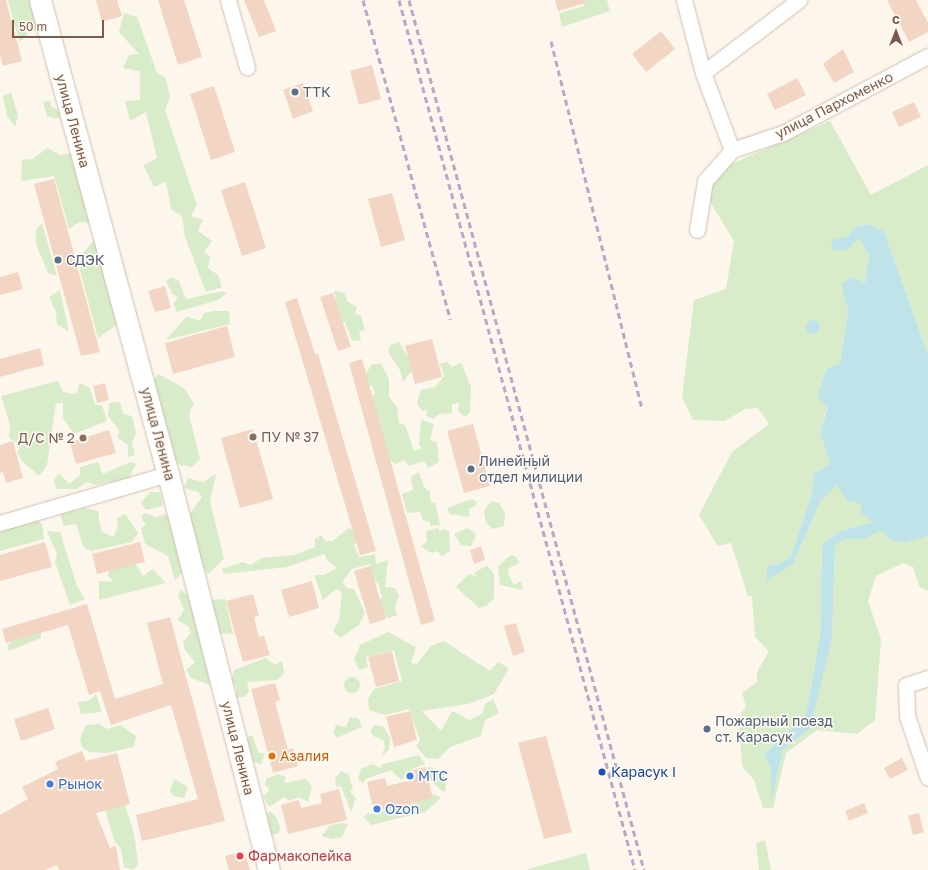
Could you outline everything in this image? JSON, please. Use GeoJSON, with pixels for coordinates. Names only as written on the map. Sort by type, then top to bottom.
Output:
{"type":"FeatureCollection","features":[{"type":"Feature","properties":{"kind":"main road","name":"улица Ленина"},"geometry":{"type":"LineString","coordinates":[[40,0],[168,474],[269,870]]}},
{"type":"Feature","properties":{"kind":"street"},"geometry":{"type":"LineString","coordinates":[[228,0],[248,67]]}},
{"type":"Feature","properties":{"kind":"street"},"geometry":{"type":"LineString","coordinates":[[684,0],[703,73],[732,150],[705,181],[697,230]]}},
{"type":"Feature","properties":{"kind":"street"},"geometry":{"type":"LineString","coordinates":[[703,73],[799,0]]}},
{"type":"Feature","properties":{"kind":"street","name":"улица Пархоменко"},"geometry":{"type":"LineString","coordinates":[[732,150],[783,133],[928,56]]}},
{"type":"Feature","properties":{"kind":"street"},"geometry":{"type":"LineString","coordinates":[[0,523],[168,474]]}},
{"type":"Feature","properties":{"kind":"street"},"geometry":{"type":"LineString","coordinates":[[928,678],[906,685],[907,716],[928,778]]}},
{"type":"Feature","properties":{"kind":"green space"},"geometry":{"type":"Polygon","coordinates":[[[8,0],[36,0],[41,17],[36,33],[24,22],[28,37],[19,41],[8,0]]]}},
{"type":"Feature","properties":{"kind":"green space"},"geometry":{"type":"Polygon","coordinates":[[[583,0],[607,0],[610,11],[562,27],[559,13],[584,6],[583,0]]]}},
{"type":"Feature","properties":{"kind":"green space"},"geometry":{"type":"Polygon","coordinates":[[[124,13],[137,17],[157,73],[166,78],[170,98],[165,110],[197,205],[191,216],[203,220],[198,231],[212,241],[204,252],[210,256],[208,268],[218,275],[222,287],[206,292],[185,237],[182,216],[171,209],[166,181],[154,187],[143,165],[157,158],[146,112],[130,121],[125,101],[140,100],[140,71],[123,68],[129,55],[139,54],[119,32],[124,13]]]}},
{"type":"Feature","properties":{"kind":"green space"},"geometry":{"type":"Polygon","coordinates":[[[11,92],[18,115],[15,127],[7,116],[3,96],[11,92]]]}},
{"type":"Feature","properties":{"kind":"green space"},"geometry":{"type":"Polygon","coordinates":[[[50,100],[51,106],[59,111],[61,116],[57,119],[47,116],[43,102],[50,100]]]}},
{"type":"Feature","properties":{"kind":"green space"},"geometry":{"type":"Polygon","coordinates":[[[830,121],[871,195],[928,165],[928,355],[884,231],[867,224],[855,227],[847,237],[859,238],[869,255],[865,284],[841,284],[848,311],[840,364],[820,432],[830,464],[814,473],[812,493],[791,556],[779,564],[767,566],[767,580],[793,564],[821,500],[837,484],[847,501],[861,504],[873,522],[838,532],[822,545],[820,636],[806,714],[764,755],[771,768],[771,800],[783,749],[810,729],[832,639],[835,546],[844,539],[865,539],[881,531],[891,540],[905,543],[928,536],[928,591],[919,586],[913,567],[903,563],[876,576],[868,601],[881,639],[875,720],[857,734],[817,730],[786,753],[773,808],[763,808],[754,780],[742,766],[739,717],[746,706],[742,693],[757,682],[757,672],[769,651],[755,637],[752,596],[748,596],[731,543],[718,546],[699,515],[732,452],[769,424],[758,408],[745,409],[725,421],[693,420],[682,397],[694,300],[726,289],[734,241],[709,200],[712,184],[727,166],[830,121]]]}},
{"type":"Feature","properties":{"kind":"green space"},"geometry":{"type":"Polygon","coordinates":[[[47,148],[60,155],[71,153],[91,223],[79,222],[69,229],[54,176],[21,181],[22,160],[33,159],[47,148]]]}},
{"type":"Feature","properties":{"kind":"green space"},"geometry":{"type":"Polygon","coordinates":[[[42,223],[57,276],[48,273],[36,244],[36,230],[42,223]]]}},
{"type":"Feature","properties":{"kind":"green space"},"geometry":{"type":"Polygon","coordinates":[[[95,240],[118,324],[98,338],[77,259],[95,240]]]}},
{"type":"Feature","properties":{"kind":"green space"},"geometry":{"type":"Polygon","coordinates":[[[171,277],[179,281],[186,299],[222,291],[227,293],[218,300],[177,312],[173,304],[178,297],[172,294],[166,281],[171,277]]]}},
{"type":"Feature","properties":{"kind":"green space"},"geometry":{"type":"Polygon","coordinates":[[[60,290],[69,332],[57,324],[56,312],[49,297],[60,290]]]}},
{"type":"Feature","properties":{"kind":"green space"},"geometry":{"type":"Polygon","coordinates":[[[334,291],[345,293],[347,301],[357,307],[355,314],[361,316],[365,330],[359,332],[361,340],[352,341],[345,322],[340,322],[334,291]]]}},
{"type":"Feature","properties":{"kind":"green space"},"geometry":{"type":"Polygon","coordinates":[[[229,311],[230,324],[166,340],[187,316],[200,321],[204,313],[229,311]]]}},
{"type":"Feature","properties":{"kind":"green space"},"geometry":{"type":"Polygon","coordinates":[[[399,342],[414,368],[403,382],[400,370],[388,352],[390,345],[399,342]]]}},
{"type":"Feature","properties":{"kind":"green space"},"geometry":{"type":"Polygon","coordinates":[[[447,362],[452,367],[461,363],[471,387],[470,412],[465,417],[458,411],[459,403],[452,404],[452,413],[439,414],[433,419],[426,416],[427,410],[422,411],[417,403],[421,390],[435,387],[444,376],[440,364],[447,362]]]}},
{"type":"Feature","properties":{"kind":"green space"},"geometry":{"type":"Polygon","coordinates":[[[372,364],[381,364],[389,379],[389,397],[397,407],[399,423],[405,425],[414,451],[422,448],[419,444],[421,420],[434,424],[430,440],[437,442],[439,462],[428,468],[424,461],[409,466],[404,460],[395,464],[385,457],[370,401],[375,392],[372,386],[364,383],[365,375],[372,364]]]}},
{"type":"Feature","properties":{"kind":"green space"},"geometry":{"type":"Polygon","coordinates":[[[158,374],[184,388],[194,403],[189,415],[200,459],[192,467],[180,465],[172,457],[152,382],[158,374]]]}},
{"type":"Feature","properties":{"kind":"green space"},"geometry":{"type":"Polygon","coordinates":[[[58,381],[63,392],[76,394],[80,383],[90,388],[95,405],[102,405],[107,421],[74,434],[63,418],[63,403],[56,403],[47,465],[39,476],[21,460],[17,452],[21,445],[9,438],[10,425],[1,396],[58,381]]]}},
{"type":"Feature","properties":{"kind":"green space"},"geometry":{"type":"Polygon","coordinates":[[[120,402],[123,414],[132,416],[136,433],[132,443],[135,455],[128,457],[128,445],[118,438],[119,430],[108,416],[109,403],[120,402]]]}},
{"type":"Feature","properties":{"kind":"green space"},"geometry":{"type":"Polygon","coordinates":[[[98,462],[103,474],[130,462],[136,464],[129,478],[96,485],[86,482],[77,489],[56,489],[54,480],[59,473],[69,484],[80,475],[80,467],[98,462]]]}},
{"type":"Feature","properties":{"kind":"green space"},"geometry":{"type":"Polygon","coordinates":[[[419,472],[424,487],[430,492],[431,503],[435,502],[440,525],[430,526],[430,522],[423,521],[420,512],[407,513],[402,494],[413,490],[411,477],[419,472]]]}},
{"type":"Feature","properties":{"kind":"green space"},"geometry":{"type":"Polygon","coordinates":[[[216,474],[210,501],[224,559],[208,574],[202,567],[189,515],[202,497],[198,492],[184,488],[188,478],[203,482],[216,474]]]}},
{"type":"Feature","properties":{"kind":"green space"},"geometry":{"type":"Polygon","coordinates":[[[150,492],[160,492],[163,506],[146,510],[141,503],[150,492]]]}},
{"type":"Feature","properties":{"kind":"green space"},"geometry":{"type":"Polygon","coordinates":[[[472,499],[477,502],[475,507],[469,508],[469,517],[450,514],[447,508],[472,499]]]}},
{"type":"Feature","properties":{"kind":"green space"},"geometry":{"type":"Polygon","coordinates":[[[491,501],[499,503],[505,513],[504,526],[492,529],[486,522],[484,511],[491,501]]]}},
{"type":"Feature","properties":{"kind":"green space"},"geometry":{"type":"Polygon","coordinates":[[[71,507],[76,511],[85,508],[98,511],[101,531],[113,537],[118,527],[117,518],[125,514],[138,533],[132,542],[92,551],[84,548],[76,524],[64,526],[60,515],[71,507]]]}},
{"type":"Feature","properties":{"kind":"green space"},"geometry":{"type":"Polygon","coordinates":[[[144,513],[157,517],[165,514],[170,519],[182,573],[175,580],[168,556],[145,544],[141,528],[146,525],[141,517],[144,513]]]}},
{"type":"Feature","properties":{"kind":"green space"},"geometry":{"type":"Polygon","coordinates":[[[35,519],[42,524],[44,539],[0,551],[0,528],[35,519]]]}},
{"type":"Feature","properties":{"kind":"green space"},"geometry":{"type":"Polygon","coordinates":[[[349,528],[358,532],[360,541],[354,544],[359,557],[375,554],[376,564],[388,560],[385,587],[395,588],[399,595],[395,607],[397,615],[389,618],[383,616],[378,603],[382,597],[379,585],[370,576],[370,564],[352,569],[342,582],[347,588],[354,589],[365,613],[359,625],[340,638],[333,631],[339,620],[342,592],[336,589],[323,600],[314,575],[324,575],[337,568],[326,559],[325,554],[287,567],[224,574],[222,569],[243,562],[250,565],[262,558],[294,555],[315,547],[315,539],[321,535],[325,541],[332,541],[349,528]]]}},
{"type":"Feature","properties":{"kind":"green space"},"geometry":{"type":"Polygon","coordinates":[[[438,528],[440,532],[442,529],[449,531],[450,551],[442,556],[437,551],[431,553],[421,546],[427,542],[426,531],[438,528]]]}},
{"type":"Feature","properties":{"kind":"green space"},"geometry":{"type":"Polygon","coordinates":[[[468,528],[476,534],[474,540],[471,546],[461,545],[454,534],[468,528]]]}},
{"type":"Feature","properties":{"kind":"green space"},"geometry":{"type":"Polygon","coordinates":[[[47,531],[60,532],[77,586],[85,599],[70,605],[55,562],[57,554],[47,531]]]}},
{"type":"Feature","properties":{"kind":"green space"},"geometry":{"type":"Polygon","coordinates":[[[511,555],[516,557],[519,563],[509,568],[508,573],[514,585],[521,581],[523,590],[500,585],[498,566],[511,555]]]}},
{"type":"Feature","properties":{"kind":"green space"},"geometry":{"type":"Polygon","coordinates":[[[134,561],[143,576],[153,569],[166,583],[99,600],[99,581],[113,582],[108,575],[111,566],[134,561]]]}},
{"type":"Feature","properties":{"kind":"green space"},"geometry":{"type":"Polygon","coordinates":[[[487,565],[494,574],[494,599],[486,606],[479,608],[456,587],[469,574],[477,576],[474,573],[487,565]]]}},
{"type":"Feature","properties":{"kind":"green space"},"geometry":{"type":"Polygon","coordinates":[[[181,590],[192,599],[211,666],[210,685],[191,678],[186,670],[195,662],[185,650],[183,642],[191,633],[189,627],[178,620],[184,610],[178,595],[181,590]]]}},
{"type":"Feature","properties":{"kind":"green space"},"geometry":{"type":"Polygon","coordinates":[[[225,599],[233,634],[215,633],[210,600],[225,599]]]}},
{"type":"Feature","properties":{"kind":"green space"},"geometry":{"type":"Polygon","coordinates":[[[41,630],[41,638],[9,651],[7,646],[12,640],[41,630]]]}},
{"type":"Feature","properties":{"kind":"green space"},"geometry":{"type":"Polygon","coordinates":[[[388,632],[416,647],[411,663],[417,664],[431,646],[444,641],[490,671],[498,662],[509,668],[494,694],[468,704],[422,711],[441,731],[452,711],[470,720],[483,713],[485,704],[493,699],[499,713],[485,720],[481,736],[450,747],[438,759],[426,758],[416,746],[420,740],[409,709],[385,715],[369,710],[368,699],[374,689],[402,681],[394,650],[366,657],[368,667],[359,670],[354,659],[360,645],[388,632]]]}},
{"type":"Feature","properties":{"kind":"green space"},"geometry":{"type":"Polygon","coordinates":[[[266,658],[275,665],[282,661],[284,673],[277,680],[247,682],[249,691],[245,697],[234,697],[237,690],[232,679],[234,670],[266,658]]]}},
{"type":"Feature","properties":{"kind":"green space"},"geometry":{"type":"Polygon","coordinates":[[[349,677],[355,677],[360,682],[358,691],[355,693],[349,693],[344,688],[344,682],[349,677]]]}},
{"type":"Feature","properties":{"kind":"green space"},"geometry":{"type":"Polygon","coordinates":[[[96,694],[102,712],[81,714],[78,702],[90,700],[96,694]]]}},
{"type":"Feature","properties":{"kind":"green space"},"geometry":{"type":"Polygon","coordinates":[[[350,717],[358,718],[362,727],[336,738],[333,733],[336,725],[346,727],[350,717]]]}},
{"type":"Feature","properties":{"kind":"green space"},"geometry":{"type":"Polygon","coordinates":[[[99,724],[107,729],[121,725],[136,736],[134,747],[106,753],[90,752],[82,747],[80,739],[86,725],[99,724]]]}},
{"type":"Feature","properties":{"kind":"green space"},"geometry":{"type":"Polygon","coordinates":[[[375,725],[384,727],[390,738],[389,750],[381,756],[385,747],[383,740],[373,736],[370,730],[375,725]]]}},
{"type":"Feature","properties":{"kind":"green space"},"geometry":{"type":"Polygon","coordinates":[[[252,735],[259,753],[265,753],[261,765],[248,758],[243,740],[252,735]]]}},
{"type":"Feature","properties":{"kind":"green space"},"geometry":{"type":"Polygon","coordinates":[[[419,755],[425,764],[413,768],[401,780],[391,770],[366,779],[363,783],[358,779],[361,769],[373,764],[380,768],[383,764],[419,755]]]}},
{"type":"Feature","properties":{"kind":"green space"},"geometry":{"type":"Polygon","coordinates":[[[428,767],[438,769],[445,778],[446,790],[443,792],[430,780],[428,767]]]}},
{"type":"Feature","properties":{"kind":"green space"},"geometry":{"type":"Polygon","coordinates":[[[341,771],[348,774],[353,787],[350,792],[356,798],[351,812],[341,786],[336,787],[335,778],[341,771]]]}},
{"type":"Feature","properties":{"kind":"green space"},"geometry":{"type":"Polygon","coordinates":[[[278,774],[286,777],[284,783],[306,779],[312,786],[308,802],[298,797],[289,801],[284,797],[269,807],[263,796],[270,790],[265,785],[266,779],[278,774]]]}},
{"type":"Feature","properties":{"kind":"green space"},"geometry":{"type":"Polygon","coordinates":[[[174,779],[188,787],[184,798],[173,796],[170,790],[174,779]]]}},
{"type":"Feature","properties":{"kind":"green space"},"geometry":{"type":"Polygon","coordinates":[[[434,794],[441,798],[425,812],[371,825],[364,817],[368,813],[374,814],[434,794]]]}},
{"type":"Feature","properties":{"kind":"green space"},"geometry":{"type":"Polygon","coordinates":[[[124,802],[134,833],[138,864],[133,870],[124,867],[121,849],[114,840],[104,806],[124,802]]]}},
{"type":"Feature","properties":{"kind":"green space"},"geometry":{"type":"Polygon","coordinates":[[[270,811],[277,818],[280,827],[279,833],[270,836],[265,816],[270,811]]]}},
{"type":"Feature","properties":{"kind":"green space"},"geometry":{"type":"Polygon","coordinates":[[[341,823],[348,824],[342,837],[332,839],[322,836],[329,826],[341,823]]]}},
{"type":"Feature","properties":{"kind":"green space"},"geometry":{"type":"Polygon","coordinates":[[[765,840],[771,870],[759,870],[756,843],[765,840]]]}},
{"type":"Feature","properties":{"kind":"green space"},"geometry":{"type":"Polygon","coordinates":[[[586,853],[590,870],[528,870],[528,869],[586,853]]]}},
{"type":"Feature","properties":{"kind":"water"},"geometry":{"type":"Polygon","coordinates":[[[867,224],[884,231],[928,355],[928,536],[905,543],[891,540],[881,531],[865,539],[844,539],[835,546],[832,639],[810,729],[783,749],[771,803],[771,768],[764,755],[806,714],[820,636],[822,545],[838,532],[873,522],[861,513],[861,504],[847,501],[837,485],[821,500],[793,564],[767,581],[767,566],[779,564],[791,556],[812,493],[814,473],[830,464],[820,432],[828,407],[817,397],[827,369],[840,364],[848,311],[841,284],[853,277],[865,283],[869,255],[859,238],[847,250],[833,250],[831,240],[847,237],[855,227],[867,224]]]}},
{"type":"Feature","properties":{"kind":"water"},"geometry":{"type":"Polygon","coordinates":[[[810,320],[816,320],[820,324],[820,330],[816,334],[810,334],[806,330],[806,324],[810,320]]]}},
{"type":"Feature","properties":{"kind":"building"},"geometry":{"type":"Polygon","coordinates":[[[0,0],[6,0],[22,61],[3,66],[0,54],[0,0]]]}},
{"type":"Feature","properties":{"kind":"building"},"geometry":{"type":"Polygon","coordinates":[[[96,0],[117,0],[122,16],[102,22],[96,0]]]}},
{"type":"Feature","properties":{"kind":"building"},"geometry":{"type":"Polygon","coordinates":[[[158,0],[184,0],[202,57],[178,65],[158,0]]]}},
{"type":"Feature","properties":{"kind":"building"},"geometry":{"type":"Polygon","coordinates":[[[244,0],[264,0],[276,31],[259,37],[244,0]]]}},
{"type":"Feature","properties":{"kind":"building"},"geometry":{"type":"Polygon","coordinates":[[[555,0],[585,0],[586,3],[558,11],[555,0]]]}},
{"type":"Feature","properties":{"kind":"building"},"geometry":{"type":"Polygon","coordinates":[[[887,0],[916,0],[928,23],[928,32],[909,42],[887,0]]]}},
{"type":"Feature","properties":{"kind":"building"},"geometry":{"type":"Polygon","coordinates":[[[661,31],[675,49],[646,72],[632,54],[661,31]]]}},
{"type":"Feature","properties":{"kind":"building"},"geometry":{"type":"Polygon","coordinates":[[[843,49],[854,72],[834,83],[823,64],[843,49]]]}},
{"type":"Feature","properties":{"kind":"building"},"geometry":{"type":"Polygon","coordinates":[[[372,65],[381,99],[359,105],[350,71],[372,65]]]}},
{"type":"Feature","properties":{"kind":"building"},"geometry":{"type":"Polygon","coordinates":[[[797,78],[806,95],[775,110],[767,94],[797,78]]]}},
{"type":"Feature","properties":{"kind":"building"},"geometry":{"type":"Polygon","coordinates":[[[303,83],[313,111],[293,119],[283,90],[303,83]]]}},
{"type":"Feature","properties":{"kind":"building"},"geometry":{"type":"Polygon","coordinates":[[[214,86],[235,152],[211,160],[190,94],[214,86]]]}},
{"type":"Feature","properties":{"kind":"building"},"geometry":{"type":"Polygon","coordinates":[[[914,102],[921,117],[899,127],[892,112],[914,102]]]}},
{"type":"Feature","properties":{"kind":"building"},"geometry":{"type":"Polygon","coordinates":[[[54,179],[100,352],[81,356],[34,184],[54,179]]]}},
{"type":"Feature","properties":{"kind":"building"},"geometry":{"type":"Polygon","coordinates":[[[245,182],[266,248],[242,256],[221,190],[245,182]]]}},
{"type":"Feature","properties":{"kind":"building"},"geometry":{"type":"Polygon","coordinates":[[[392,193],[405,240],[381,247],[368,199],[392,193]]]}},
{"type":"Feature","properties":{"kind":"building"},"geometry":{"type":"Polygon","coordinates":[[[18,272],[23,289],[0,295],[0,277],[18,272]]]}},
{"type":"Feature","properties":{"kind":"building"},"geometry":{"type":"Polygon","coordinates":[[[165,286],[171,308],[155,312],[148,291],[165,286]]]}},
{"type":"Feature","properties":{"kind":"building"},"geometry":{"type":"Polygon","coordinates":[[[333,293],[351,347],[338,351],[320,297],[333,293]]]}},
{"type":"Feature","properties":{"kind":"building"},"geometry":{"type":"Polygon","coordinates":[[[297,298],[315,354],[318,354],[376,551],[360,555],[285,302],[297,298]]]}},
{"type":"Feature","properties":{"kind":"building"},"geometry":{"type":"Polygon","coordinates":[[[227,326],[235,357],[173,374],[165,343],[227,326]]]}},
{"type":"Feature","properties":{"kind":"building"},"geometry":{"type":"Polygon","coordinates":[[[432,339],[442,377],[415,384],[405,346],[432,339]]]}},
{"type":"Feature","properties":{"kind":"building"},"geometry":{"type":"Polygon","coordinates":[[[40,348],[44,365],[0,377],[0,359],[40,348]]]}},
{"type":"Feature","properties":{"kind":"building"},"geometry":{"type":"Polygon","coordinates":[[[362,359],[435,621],[421,625],[349,363],[362,359]]]}},
{"type":"Feature","properties":{"kind":"building"},"geometry":{"type":"Polygon","coordinates":[[[105,383],[109,400],[97,403],[93,386],[105,383]]]}},
{"type":"Feature","properties":{"kind":"building","name":"Линейный отдел милиции"},"geometry":{"type":"Polygon","coordinates":[[[473,424],[490,486],[464,493],[447,431],[473,424]]]}},
{"type":"Feature","properties":{"kind":"building"},"geometry":{"type":"Polygon","coordinates":[[[253,429],[273,499],[240,508],[221,438],[253,429]]]}},
{"type":"Feature","properties":{"kind":"building"},"geometry":{"type":"Polygon","coordinates":[[[109,430],[116,453],[76,464],[70,442],[109,430]]]}},
{"type":"Feature","properties":{"kind":"building"},"geometry":{"type":"Polygon","coordinates":[[[13,441],[23,478],[6,483],[3,472],[0,473],[0,445],[13,441]]]}},
{"type":"Feature","properties":{"kind":"building"},"geometry":{"type":"Polygon","coordinates":[[[45,542],[52,567],[0,581],[0,555],[45,542]]]}},
{"type":"Feature","properties":{"kind":"building"},"geometry":{"type":"Polygon","coordinates":[[[140,542],[145,562],[97,574],[92,554],[140,542]]]}},
{"type":"Feature","properties":{"kind":"building"},"geometry":{"type":"Polygon","coordinates":[[[481,546],[485,560],[474,564],[470,550],[481,546]]]}},
{"type":"Feature","properties":{"kind":"building"},"geometry":{"type":"Polygon","coordinates":[[[370,566],[386,619],[370,624],[354,571],[370,566]]]}},
{"type":"Feature","properties":{"kind":"building"},"geometry":{"type":"Polygon","coordinates":[[[312,581],[319,608],[289,617],[281,590],[312,581]]]}},
{"type":"Feature","properties":{"kind":"building"},"geometry":{"type":"Polygon","coordinates":[[[253,594],[259,616],[254,617],[259,637],[264,636],[270,655],[243,662],[226,601],[253,594]]]}},
{"type":"Feature","properties":{"kind":"building"},"geometry":{"type":"Polygon","coordinates":[[[87,604],[115,699],[163,684],[147,623],[170,617],[225,821],[142,841],[136,815],[198,799],[171,705],[111,725],[100,691],[89,695],[68,625],[6,643],[2,629],[87,604]]]}},
{"type":"Feature","properties":{"kind":"building"},"geometry":{"type":"Polygon","coordinates":[[[516,623],[525,652],[513,656],[504,626],[516,623]]]}},
{"type":"Feature","properties":{"kind":"building"},"geometry":{"type":"Polygon","coordinates":[[[392,651],[399,681],[376,687],[368,657],[392,651]]]}},
{"type":"Feature","properties":{"kind":"building"},"geometry":{"type":"Polygon","coordinates":[[[275,683],[280,700],[275,702],[288,750],[293,748],[298,766],[273,773],[251,689],[275,683]]]}},
{"type":"Feature","properties":{"kind":"building"},"geometry":{"type":"Polygon","coordinates":[[[48,708],[55,729],[21,741],[14,719],[48,708]]]}},
{"type":"Feature","properties":{"kind":"building"},"geometry":{"type":"Polygon","coordinates":[[[410,711],[417,740],[394,747],[386,717],[410,711]]]}},
{"type":"Feature","properties":{"kind":"building"},"geometry":{"type":"Polygon","coordinates":[[[546,736],[572,832],[544,839],[518,743],[546,736]]]}},
{"type":"Feature","properties":{"kind":"building"},"geometry":{"type":"Polygon","coordinates":[[[82,751],[86,761],[117,753],[130,804],[96,813],[110,848],[116,846],[120,870],[59,870],[57,865],[45,870],[0,870],[0,815],[28,799],[22,787],[58,769],[55,762],[82,751]]]}},
{"type":"Feature","properties":{"kind":"building"},"geometry":{"type":"Polygon","coordinates":[[[902,758],[908,770],[890,779],[884,768],[902,758]]]}},
{"type":"Feature","properties":{"kind":"building"},"geometry":{"type":"Polygon","coordinates":[[[425,767],[433,798],[374,812],[367,782],[385,778],[387,786],[408,781],[406,772],[425,767]]]}},
{"type":"Feature","properties":{"kind":"building"},"geometry":{"type":"Polygon","coordinates":[[[339,789],[347,820],[288,834],[281,805],[299,800],[301,808],[322,803],[320,794],[339,789]]]}},
{"type":"Feature","properties":{"kind":"building"},"geometry":{"type":"Polygon","coordinates":[[[864,803],[868,813],[849,821],[845,811],[864,803]]]}},
{"type":"Feature","properties":{"kind":"building"},"geometry":{"type":"Polygon","coordinates":[[[919,813],[924,832],[913,835],[908,816],[919,813]]]}},
{"type":"Feature","properties":{"kind":"building"},"geometry":{"type":"Polygon","coordinates":[[[244,851],[250,870],[229,870],[225,856],[244,851]]]}},
{"type":"Feature","properties":{"kind":"railway"},"geometry":{"type":"LineString","coordinates":[[363,0],[450,319]]}},
{"type":"Feature","properties":{"kind":"railway"},"geometry":{"type":"LineString","coordinates":[[399,0],[635,870]]}},
{"type":"Feature","properties":{"kind":"railway"},"geometry":{"type":"LineString","coordinates":[[409,0],[644,870]]}},
{"type":"Feature","properties":{"kind":"railway"},"geometry":{"type":"LineString","coordinates":[[551,41],[642,409]]}},
{"type":"Feature","properties":{"kind":"place","name":"ТТК"},"geometry":{"type":"Point","coordinates":[295,92]}},
{"type":"Feature","properties":{"kind":"place","name":"СДЭК"},"geometry":{"type":"Point","coordinates":[58,260]}},
{"type":"Feature","properties":{"kind":"place","name":"ПУ № 37"},"geometry":{"type":"Point","coordinates":[253,437]}},
{"type":"Feature","properties":{"kind":"place","name":"Д/С № 2"},"geometry":{"type":"Point","coordinates":[83,438]}},
{"type":"Feature","properties":{"kind":"place","name":"Линейный отдел милиции"},"geometry":{"type":"Point","coordinates":[471,469]}},
{"type":"Feature","properties":{"kind":"place","name":"Пожарный поезд ст. Карасук"},"geometry":{"type":"Point","coordinates":[707,729]}},
{"type":"Feature","properties":{"kind":"place","name":"Азалия"},"geometry":{"type":"Point","coordinates":[272,756]}},
{"type":"Feature","properties":{"kind":"place","name":"Карасук I"},"geometry":{"type":"Point","coordinates":[602,772]}},
{"type":"Feature","properties":{"kind":"place","name":"МТС"},"geometry":{"type":"Point","coordinates":[410,776]}},
{"type":"Feature","properties":{"kind":"place","name":"Рынок"},"geometry":{"type":"Point","coordinates":[50,784]}},
{"type":"Feature","properties":{"kind":"place","name":"Ozon"},"geometry":{"type":"Point","coordinates":[377,809]}},
{"type":"Feature","properties":{"kind":"place","name":"Фармакопейка"},"geometry":{"type":"Point","coordinates":[240,856]}}]}
